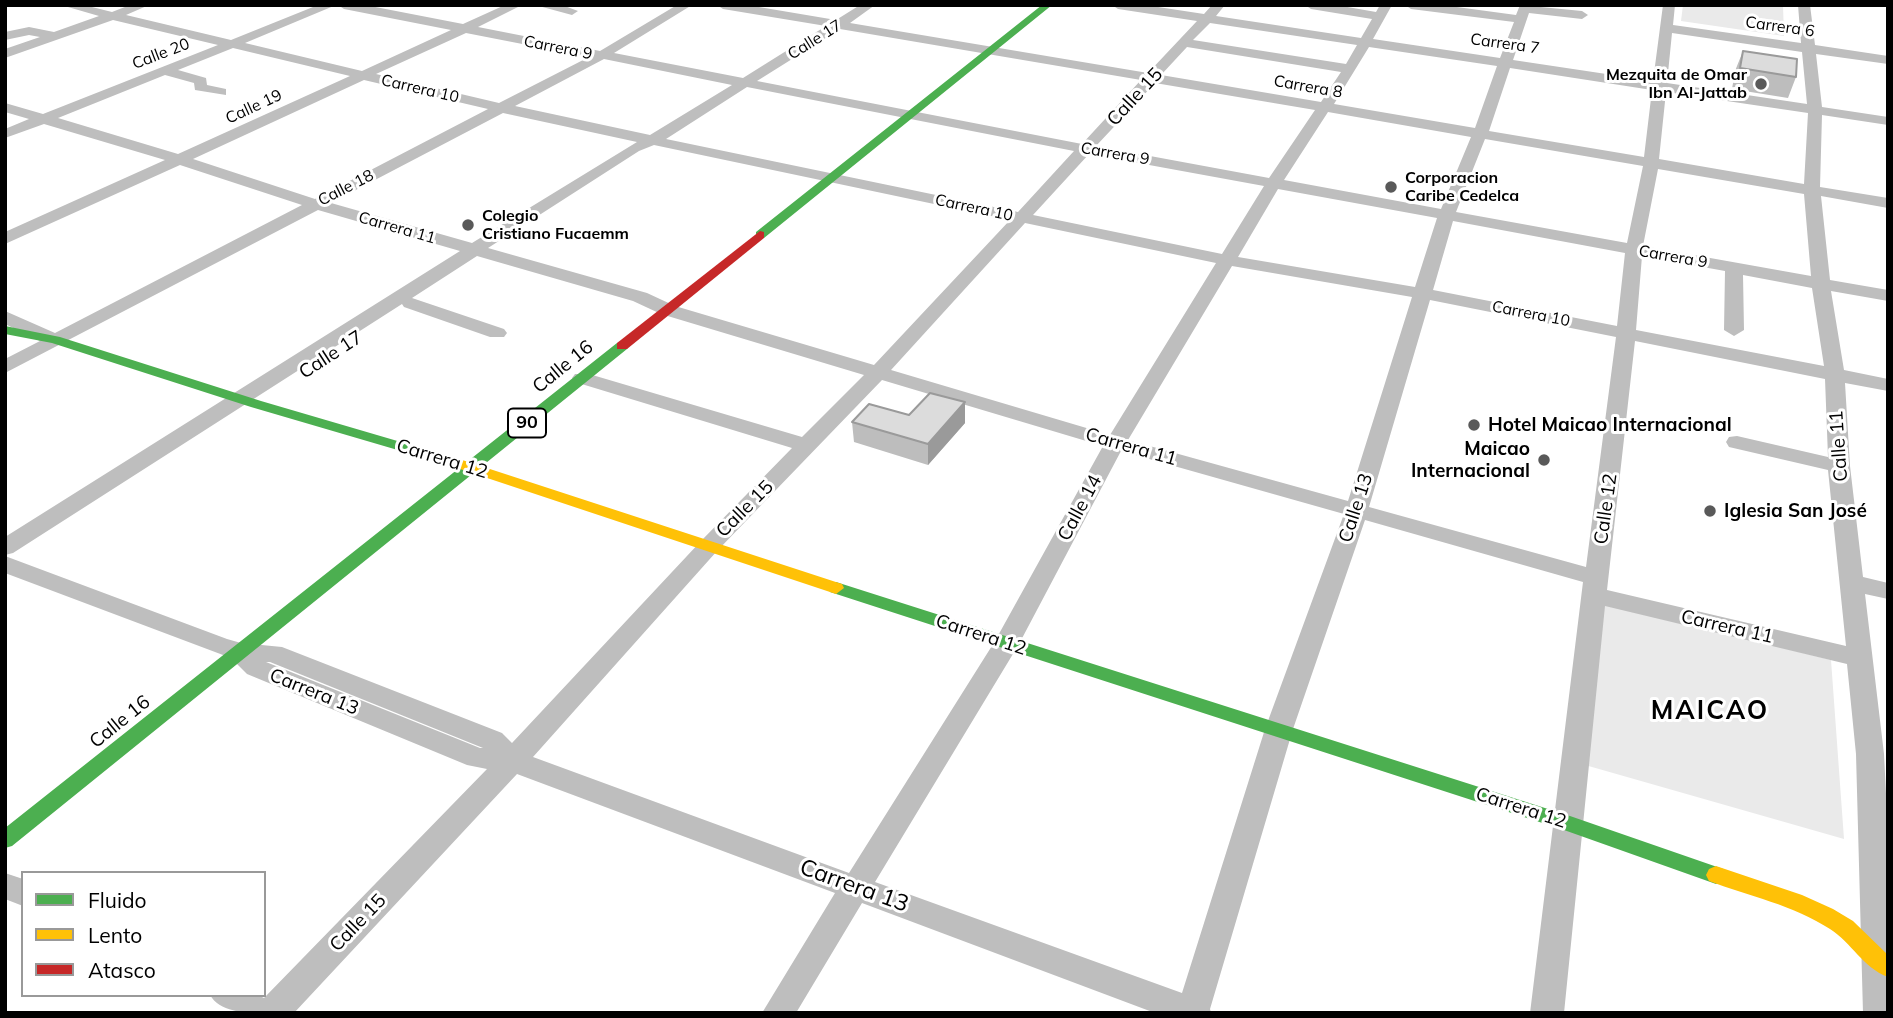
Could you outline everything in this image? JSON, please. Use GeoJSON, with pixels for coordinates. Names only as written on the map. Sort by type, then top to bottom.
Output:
{"type":"FeatureCollection","features":[{"type":"Feature","properties":{"kind":"main road","name":"Calle 16"},"geometry":{"type":"LineString","coordinates":[[5,840],[1048,5]]}},
{"type":"Feature","properties":{"kind":"main road","name":"Carrera 12"},"geometry":{"type":"LineString","coordinates":[[5,330],[55,340],[471,467],[1006,644],[1570,824],[1817,911],[1838,921],[1857,937],[1882,965]]}},
{"type":"Feature","properties":{"kind":"street","name":"Carrera 10"},"geometry":{"type":"LineString","coordinates":[[67,5],[502,108],[1021,218],[1227,260],[1627,332],[1888,385]]}},
{"type":"Feature","properties":{"kind":"street"},"geometry":{"type":"LineString","coordinates":[[5,54],[143,5]]}},
{"type":"Feature","properties":{"kind":"street","name":"Calle 20"},"geometry":{"type":"LineString","coordinates":[[5,134],[330,5]]}},
{"type":"Feature","properties":{"kind":"street","name":"Carrera 9"},"geometry":{"type":"LineString","coordinates":[[344,5],[910,116],[1888,296]]}},
{"type":"Feature","properties":{"kind":"street","name":"Calle 19"},"geometry":{"type":"LineString","coordinates":[[5,239],[516,5]]}},
{"type":"Feature","properties":{"kind":"street"},"geometry":{"type":"LineString","coordinates":[[541,5],[572,11]]}},
{"type":"Feature","properties":{"kind":"street","name":"Calle 18"},"geometry":{"type":"LineString","coordinates":[[5,367],[600,57],[686,5]]}},
{"type":"Feature","properties":{"kind":"street","name":"Carrera 8"},"geometry":{"type":"LineString","coordinates":[[723,5],[1888,203]]}},
{"type":"Feature","properties":{"kind":"street","name":"Calle 17"},"geometry":{"type":"LineString","coordinates":[[6,561],[248,401],[475,255],[648,150],[653,141],[869,5]]}},
{"type":"Feature","properties":{"kind":"street","name":"Carrera 7"},"geometry":{"type":"LineString","coordinates":[[1118,5],[1888,121]]}},
{"type":"Feature","properties":{"kind":"street","name":"Calle 15"},"geometry":{"type":"LineString","coordinates":[[272,1013],[513,760],[709,546],[877,373],[1219,5]]}},
{"type":"Feature","properties":{"kind":"street"},"geometry":{"type":"LineString","coordinates":[[1311,5],[1383,10]]}},
{"type":"Feature","properties":{"kind":"street"},"geometry":{"type":"LineString","coordinates":[[1411,5],[1582,15]]}},
{"type":"Feature","properties":{"kind":"street","name":"Calle 12"},"geometry":{"type":"LineString","coordinates":[[1547,1013],[1627,332],[1634,250],[1651,163],[1669,5]]}},
{"type":"Feature","properties":{"kind":"street","name":"Calle 11"},"geometry":{"type":"LineString","coordinates":[[1804,5],[1815,109],[1812,191],[1821,285],[1835,375],[1839,466],[1858,658],[1879,757],[1882,965],[1880,1013]]}},
{"type":"Feature","properties":{"kind":"street","name":"Calle 14"},"geometry":{"type":"LineString","coordinates":[[778,1013],[1006,644],[1115,443],[1274,183],[1350,69],[1383,10]]}},
{"type":"Feature","properties":{"kind":"street","name":"Calle 13"},"geometry":{"type":"LineString","coordinates":[[1193,1012],[1279,729],[1356,512],[1446,216],[1480,134],[1524,11]]}},
{"type":"Feature","properties":{"kind":"street","name":"Carrera 6"},"geometry":{"type":"LineString","coordinates":[[1667,29],[1888,60]]}},
{"type":"Feature","properties":{"kind":"street"},"geometry":{"type":"LineString","coordinates":[[5,36],[29,31],[56,36]]}},
{"type":"Feature","properties":{"kind":"street"},"geometry":{"type":"LineString","coordinates":[[1184,43],[1350,69]]}},
{"type":"Feature","properties":{"kind":"street"},"geometry":{"type":"LineString","coordinates":[[166,71],[201,81],[200,87],[221,92]]}},
{"type":"Feature","properties":{"kind":"street","name":"Carrera 11"},"geometry":{"type":"LineString","coordinates":[[5,107],[181,160],[310,206]]}},
{"type":"Feature","properties":{"kind":"street","name":"Carrera 11"},"geometry":{"type":"LineString","coordinates":[[5,119],[475,255],[628,306],[668,310],[1356,512],[1596,587],[1858,658]]}},
{"type":"Feature","properties":{"kind":"street","name":"Calle 17"},"geometry":{"type":"LineString","coordinates":[[248,401],[411,303],[475,255]]}},
{"type":"Feature","properties":{"kind":"street"},"geometry":{"type":"LineString","coordinates":[[1734,268],[1734,330]]}},
{"type":"Feature","properties":{"kind":"street"},"geometry":{"type":"LineString","coordinates":[[411,303],[497,333]]}},
{"type":"Feature","properties":{"kind":"street","name":"Carrera 12"},"geometry":{"type":"LineString","coordinates":[[5,317],[55,340]]}},
{"type":"Feature","properties":{"kind":"street"},"geometry":{"type":"LineString","coordinates":[[582,378],[808,446]]}},
{"type":"Feature","properties":{"kind":"street"},"geometry":{"type":"LineString","coordinates":[[1737,442],[1839,466]]}},
{"type":"Feature","properties":{"kind":"street","name":"Carrera 13"},"geometry":{"type":"LineString","coordinates":[[6,561],[240,652],[256,668],[477,758],[513,760],[1193,1012]]}},
{"type":"Feature","properties":{"kind":"street"},"geometry":{"type":"LineString","coordinates":[[1852,583],[1888,591]]}},
{"type":"Feature","properties":{"kind":"street"},"geometry":{"type":"LineString","coordinates":[[5,885],[21,892]]}},
{"type":"Feature","properties":{"kind":"street"},"geometry":{"type":"LineString","coordinates":[[230,997],[261,1013]]}},
{"type":"Feature","properties":{"kind":"shaded area"},"geometry":{"type":"Polygon","coordinates":[[[1683,5],[1783,5],[1784,36],[1681,21],[1683,5]]]}},
{"type":"Feature","properties":{"kind":"shaded area"},"geometry":{"type":"Polygon","coordinates":[[[1603,603],[1831,660],[1844,839],[1585,765],[1603,603]]]}},
{"type":"Feature","properties":{"kind":"building"},"geometry":{"type":"Polygon","coordinates":[[[1743,51],[1797,59],[1796,77],[1740,68],[1743,51]]]}},
{"type":"Feature","properties":{"kind":"building"},"geometry":{"type":"Polygon","coordinates":[[[930,393],[965,402],[928,444],[852,422],[869,404],[909,415],[930,393]]]}},
{"type":"Feature","properties":{"kind":"traffic: fast"},"geometry":{"type":"LineString","coordinates":[[760,235],[1048,5]]}},
{"type":"Feature","properties":{"kind":"traffic: fast"},"geometry":{"type":"LineString","coordinates":[[5,330],[55,340],[256,404],[447,460]]}},
{"type":"Feature","properties":{"kind":"traffic: fast"},"geometry":{"type":"LineString","coordinates":[[5,840],[622,346]]}},
{"type":"Feature","properties":{"kind":"traffic: fast"},"geometry":{"type":"LineString","coordinates":[[836,588],[1570,824],[1716,875]]}},
{"type":"Feature","properties":{"kind":"traffic: slow"},"geometry":{"type":"LineString","coordinates":[[447,460],[836,588]]}},
{"type":"Feature","properties":{"kind":"traffic: slow"},"geometry":{"type":"LineString","coordinates":[[1716,875],[1825,915],[1846,928],[1875,958],[1888,967]]}},
{"type":"Feature","properties":{"kind":"traffic: jam"},"geometry":{"type":"LineString","coordinates":[[622,346],[760,235]]}},
{"type":"Feature","properties":{"kind":"place","name":"Mezquita de Omar Ibn Al-Jattab"},"geometry":{"type":"Point","coordinates":[1761,84]}},
{"type":"Feature","properties":{"kind":"place","name":"Corporacion Caribe Cedelca"},"geometry":{"type":"Point","coordinates":[1391,187]}},
{"type":"Feature","properties":{"kind":"place","name":"Colegio Cristiano Fucaemm"},"geometry":{"type":"Point","coordinates":[468,225]}},
{"type":"Feature","properties":{"kind":"place","name":"Hotel Maicao Internacional"},"geometry":{"type":"Point","coordinates":[1474,425]}},
{"type":"Feature","properties":{"kind":"place","name":"Maicao Internacional"},"geometry":{"type":"Point","coordinates":[1544,460]}},
{"type":"Feature","properties":{"kind":"place","name":"Iglesia San José"},"geometry":{"type":"Point","coordinates":[1710,511]}},
{"type":"Feature","properties":{"kind":"district","name":"MAICAO"},"geometry":{"type":"Point","coordinates":[1710,711]}}]}
